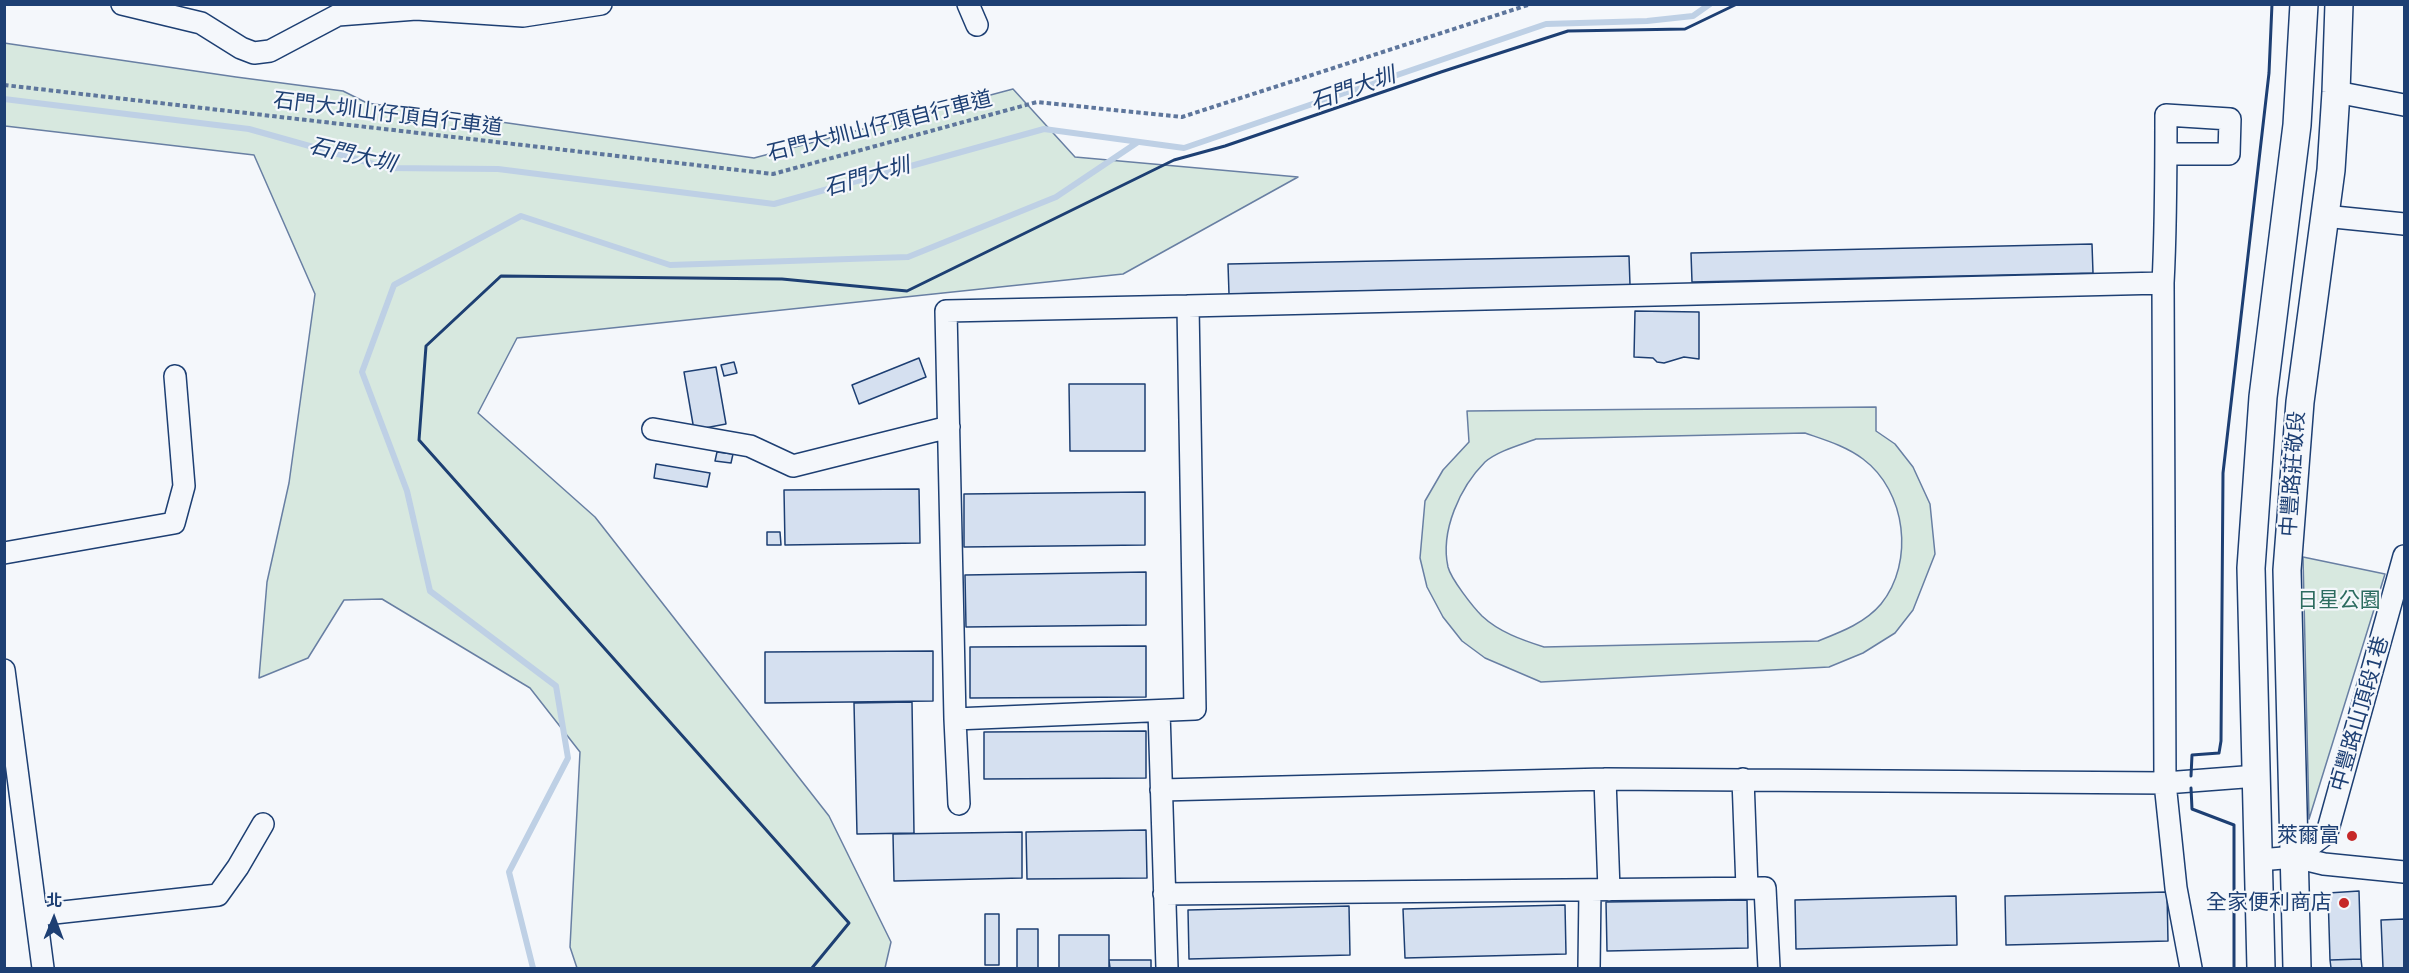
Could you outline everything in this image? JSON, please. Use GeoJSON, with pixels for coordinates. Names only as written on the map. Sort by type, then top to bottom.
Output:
{"type":"FeatureCollection","features":[{"type":"Feature","properties":{"kind":"main road","name":"中豐路莊敬段"},"geometry":{"type":"LineString","coordinates":[[2261,969],[2251,568],[2263,397],[2297,125],[2304,4]]}},
{"type":"Feature","properties":{"kind":"main road","name":"中豐路莊敬段"},"geometry":{"type":"LineString","coordinates":[[2296,969],[2287,570],[2300,402],[2331,170],[2339,4]]}},
{"type":"Feature","properties":{"kind":"street"},"geometry":{"type":"LineString","coordinates":[[122,4],[201,23],[241,48],[254,53],[270,51],[338,15],[417,9],[523,16],[601,4]]}},
{"type":"Feature","properties":{"kind":"street"},"geometry":{"type":"LineString","coordinates":[[968,4],[977,25]]}},
{"type":"Feature","properties":{"kind":"street"},"geometry":{"type":"LineString","coordinates":[[2336,92],[2404,105]]}},
{"type":"Feature","properties":{"kind":"street"},"geometry":{"type":"LineString","coordinates":[[2166,154],[2163,283],[2165,783],[2176,888],[2191,969]]}},
{"type":"Feature","properties":{"kind":"street"},"geometry":{"type":"LineString","coordinates":[[2324,216],[2404,224]]}},
{"type":"Feature","properties":{"kind":"street"},"geometry":{"type":"LineString","coordinates":[[958,804],[946,311],[2163,283]]}},
{"type":"Feature","properties":{"kind":"street"},"geometry":{"type":"LineString","coordinates":[[955,719],[1195,709],[1188,306]]}},
{"type":"Feature","properties":{"kind":"street"},"geometry":{"type":"LineString","coordinates":[[4,553],[174,523],[184,486],[175,376]]}},
{"type":"Feature","properties":{"kind":"street"},"geometry":{"type":"LineString","coordinates":[[653,429],[750,446],[793,466],[949,427]]}},
{"type":"Feature","properties":{"kind":"street","name":"中豐路山頂段1巷"},"geometry":{"type":"LineString","coordinates":[[2295,857],[2327,833],[2404,556]]}},
{"type":"Feature","properties":{"kind":"street"},"geometry":{"type":"LineString","coordinates":[[4,670],[43,969]]}},
{"type":"Feature","properties":{"kind":"street"},"geometry":{"type":"LineString","coordinates":[[1159,711],[1167,969]]}},
{"type":"Feature","properties":{"kind":"street"},"geometry":{"type":"LineString","coordinates":[[1161,790],[1605,778],[2165,783],[2257,776]]}},
{"type":"Feature","properties":{"kind":"street"},"geometry":{"type":"LineString","coordinates":[[1589,969],[1599,890],[1605,778]]}},
{"type":"Feature","properties":{"kind":"street"},"geometry":{"type":"LineString","coordinates":[[1743,779],[1747,888]]}},
{"type":"Feature","properties":{"kind":"street"},"geometry":{"type":"LineString","coordinates":[[36,915],[218,895],[238,867],[263,824]]}},
{"type":"Feature","properties":{"kind":"street"},"geometry":{"type":"LineString","coordinates":[[2259,860],[2295,857],[2324,864],[2404,872]]}},
{"type":"Feature","properties":{"kind":"street"},"geometry":{"type":"LineString","coordinates":[[1164,894],[1766,888],[1769,969]]}},
{"type":"Feature","properties":{"kind":"path","name":"石門大圳山仔頂自行車道"},"geometry":{"type":"LineString","coordinates":[[4,85],[773,174],[1037,102],[1182,117],[1531,4]]}},
{"type":"Feature","properties":{"kind":"green space"},"geometry":{"type":"Polygon","coordinates":[[[4,43],[343,91],[367,103],[754,158],[1013,89],[1075,157],[1298,177],[1123,274],[517,338],[478,413],[595,517],[829,816],[891,942],[885,968],[577,968],[570,947],[580,752],[530,688],[382,599],[344,600],[308,658],[259,678],[267,582],[289,483],[315,294],[254,155],[5,126],[4,43]]]}},
{"type":"Feature","properties":{"kind":"green space"},"geometry":{"type":"Polygon","coordinates":[[[1876,407],[1876,431],[1895,444],[1913,467],[1930,504],[1935,554],[1913,610],[1895,633],[1863,653],[1829,667],[1541,682],[1485,658],[1462,641],[1443,617],[1427,587],[1420,558],[1425,501],[1443,470],[1469,442],[1467,411],[1876,407]],[[1805,433],[1536,439],[1516,446],[1485,462],[1460,497],[1454,510],[1447,539],[1448,567],[1463,593],[1489,622],[1511,635],[1544,647],[1818,641],[1860,622],[1881,604],[1892,587],[1899,568],[1902,548],[1901,528],[1897,508],[1889,489],[1878,473],[1850,450],[1805,433]]]}},
{"type":"Feature","properties":{"kind":"green space","name":"日星公園"},"geometry":{"type":"Polygon","coordinates":[[[2303,557],[2385,574],[2309,819],[2303,557]]]}},
{"type":"Feature","properties":{"kind":"building"},"geometry":{"type":"Polygon","coordinates":[[[2092,244],[2093,273],[1692,282],[1691,253],[2092,244]]]}},
{"type":"Feature","properties":{"kind":"building"},"geometry":{"type":"Polygon","coordinates":[[[1629,256],[1630,285],[1229,294],[1228,264],[1629,256]]]}},
{"type":"Feature","properties":{"kind":"building"},"geometry":{"type":"Polygon","coordinates":[[[1635,311],[1699,312],[1699,359],[1684,357],[1664,363],[1657,362],[1653,358],[1634,357],[1635,311]]]}},
{"type":"Feature","properties":{"kind":"building"},"geometry":{"type":"Polygon","coordinates":[[[919,358],[926,377],[859,404],[852,385],[919,358]]]}},
{"type":"Feature","properties":{"kind":"building"},"geometry":{"type":"Polygon","coordinates":[[[734,362],[737,373],[724,376],[721,365],[734,362]]]}},
{"type":"Feature","properties":{"kind":"building"},"geometry":{"type":"Polygon","coordinates":[[[716,367],[726,424],[694,430],[684,372],[716,367]]]}},
{"type":"Feature","properties":{"kind":"building"},"geometry":{"type":"Polygon","coordinates":[[[1069,384],[1145,384],[1145,451],[1070,451],[1069,384]]]}},
{"type":"Feature","properties":{"kind":"building"},"geometry":{"type":"Polygon","coordinates":[[[717,452],[733,454],[731,463],[715,461],[717,452]]]}},
{"type":"Feature","properties":{"kind":"building"},"geometry":{"type":"Polygon","coordinates":[[[656,464],[710,473],[707,487],[654,478],[656,464]]]}},
{"type":"Feature","properties":{"kind":"building"},"geometry":{"type":"Polygon","coordinates":[[[919,489],[920,543],[785,545],[784,490],[919,489]]]}},
{"type":"Feature","properties":{"kind":"building"},"geometry":{"type":"Polygon","coordinates":[[[1145,492],[1145,545],[964,547],[964,494],[1145,492]]]}},
{"type":"Feature","properties":{"kind":"building"},"geometry":{"type":"Polygon","coordinates":[[[767,532],[780,532],[781,545],[767,545],[767,532]]]}},
{"type":"Feature","properties":{"kind":"building"},"geometry":{"type":"Polygon","coordinates":[[[1146,572],[1146,625],[966,627],[965,575],[1146,572]]]}},
{"type":"Feature","properties":{"kind":"building"},"geometry":{"type":"Polygon","coordinates":[[[1146,646],[1146,697],[970,698],[970,647],[1146,646]]]}},
{"type":"Feature","properties":{"kind":"building"},"geometry":{"type":"Polygon","coordinates":[[[933,651],[933,701],[765,703],[765,652],[933,651]]]}},
{"type":"Feature","properties":{"kind":"building"},"geometry":{"type":"Polygon","coordinates":[[[912,702],[914,833],[857,834],[854,703],[912,702]]]}},
{"type":"Feature","properties":{"kind":"building"},"geometry":{"type":"Polygon","coordinates":[[[1146,731],[1146,778],[984,779],[984,732],[1146,731]]]}},
{"type":"Feature","properties":{"kind":"building"},"geometry":{"type":"Polygon","coordinates":[[[1146,830],[1147,878],[1027,879],[1026,832],[1146,830]]]}},
{"type":"Feature","properties":{"kind":"building"},"geometry":{"type":"Polygon","coordinates":[[[1022,832],[1022,878],[894,881],[893,834],[1022,832]]]}},
{"type":"Feature","properties":{"kind":"building"},"geometry":{"type":"Polygon","coordinates":[[[2359,891],[2361,959],[2330,960],[2328,893],[2359,891]]]}},
{"type":"Feature","properties":{"kind":"building"},"geometry":{"type":"Polygon","coordinates":[[[2167,892],[2168,941],[2006,945],[2005,896],[2167,892]]]}},
{"type":"Feature","properties":{"kind":"building"},"geometry":{"type":"Polygon","coordinates":[[[1956,896],[1957,945],[1796,949],[1795,900],[1956,896]]]}},
{"type":"Feature","properties":{"kind":"building"},"geometry":{"type":"Polygon","coordinates":[[[1747,900],[1748,948],[1607,951],[1606,902],[1747,900]]]}},
{"type":"Feature","properties":{"kind":"building"},"geometry":{"type":"Polygon","coordinates":[[[1565,905],[1566,954],[1405,958],[1403,909],[1565,905]]]}},
{"type":"Feature","properties":{"kind":"building"},"geometry":{"type":"Polygon","coordinates":[[[1349,906],[1350,955],[1189,959],[1188,910],[1349,906]]]}},
{"type":"Feature","properties":{"kind":"building"},"geometry":{"type":"Polygon","coordinates":[[[985,914],[999,914],[999,965],[985,965],[985,914]]]}},
{"type":"Feature","properties":{"kind":"building"},"geometry":{"type":"Polygon","coordinates":[[[2404,919],[2404,968],[2383,968],[2381,920],[2404,919]]]}},
{"type":"Feature","properties":{"kind":"building"},"geometry":{"type":"Polygon","coordinates":[[[1017,929],[1038,929],[1038,968],[1017,968],[1017,929]]]}},
{"type":"Feature","properties":{"kind":"building"},"geometry":{"type":"Polygon","coordinates":[[[1059,935],[1109,935],[1109,968],[1059,968],[1059,935]]]}},
{"type":"Feature","properties":{"kind":"building"},"geometry":{"type":"Polygon","coordinates":[[[2361,959],[2362,968],[2331,968],[2330,960],[2361,959]]]}},
{"type":"Feature","properties":{"kind":"building"},"geometry":{"type":"Polygon","coordinates":[[[1109,960],[1151,960],[1151,968],[1110,968],[1109,960]]]}},
{"type":"Feature","properties":{"kind":"waterway","name":"石門大圳"},"geometry":{"type":"LineString","coordinates":[[4,99],[249,129],[388,168],[498,169],[774,204],[1044,129],[1184,148],[1546,24],[1647,21],[1693,16],[1710,4]]}},
{"type":"Feature","properties":{"kind":"waterway"},"geometry":{"type":"LineString","coordinates":[[533,968],[509,872],[568,758],[556,686],[430,591],[407,491],[362,372],[394,285],[521,216],[670,265],[908,257],[1056,197],[1138,142]]}},
{"type":"Feature","properties":{"kind":"wall"},"geometry":{"type":"LineString","coordinates":[[812,968],[849,923],[419,440],[426,346],[501,276],[782,279],[907,291],[1174,160],[1225,146],[1568,31],[1685,29],[1737,4]]}},
{"type":"Feature","properties":{"kind":"wall"},"geometry":{"type":"LineString","coordinates":[[2191,776],[2192,755],[2219,753],[2221,741],[2223,473],[2269,73],[2272,4]]}},
{"type":"Feature","properties":{"kind":"wall"},"geometry":{"type":"LineString","coordinates":[[2191,788],[2192,809],[2234,825],[2234,968]]}},
{"type":"Feature","properties":{"kind":"place","name":"萊爾富"},"geometry":{"type":"Point","coordinates":[2352,836]}},
{"type":"Feature","properties":{"kind":"place","name":"全家便利商店"},"geometry":{"type":"Point","coordinates":[2344,903]}}]}
